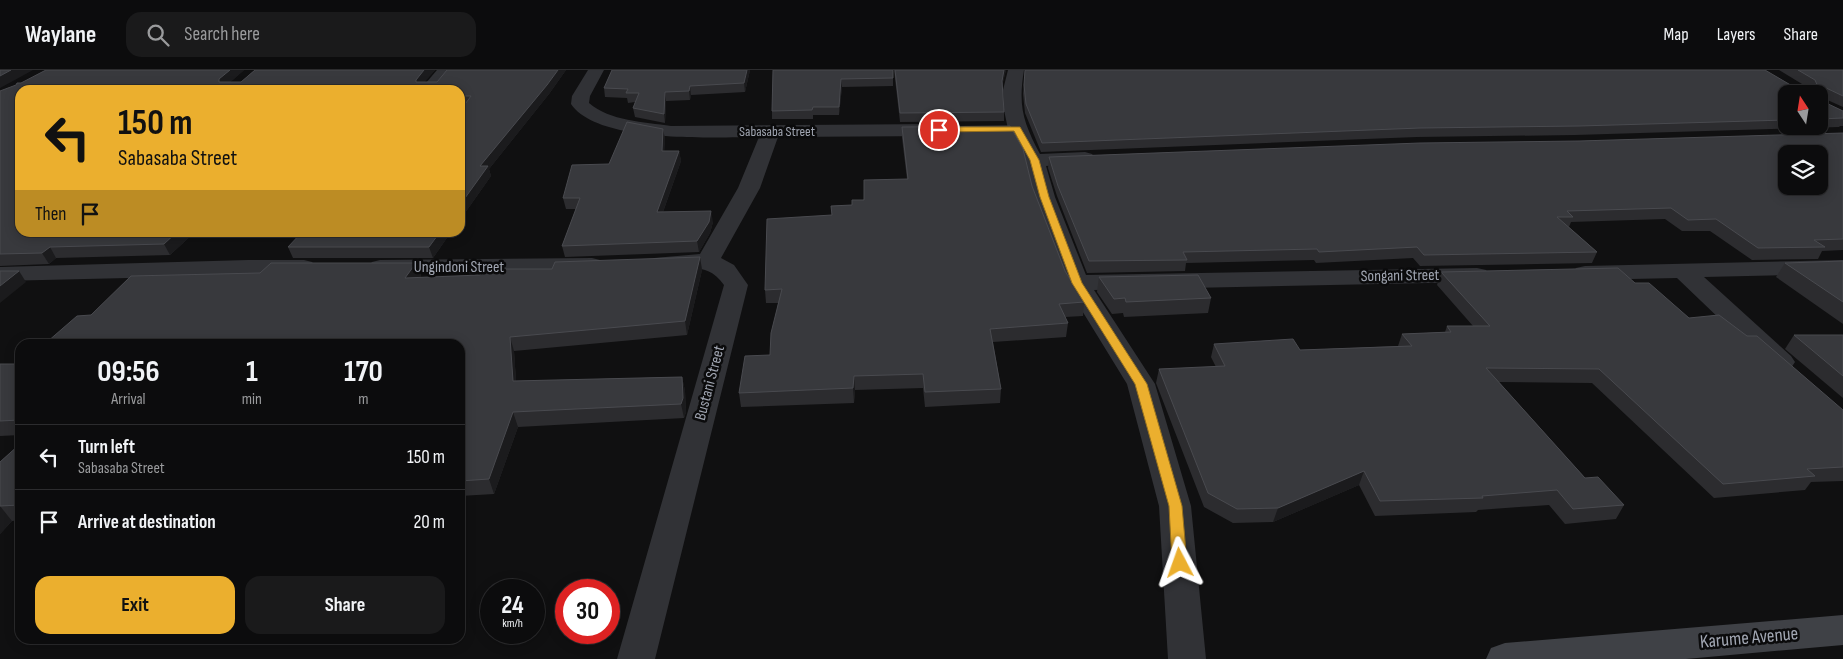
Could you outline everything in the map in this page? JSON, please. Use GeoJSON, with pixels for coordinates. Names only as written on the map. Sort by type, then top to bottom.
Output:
{"type":"FeatureCollection","features":[{"type":"Feature","properties":{"kind":"main road","name":"Karume Avenue"},"geometry":{"type":"LineString","coordinates":[[1505,659],[1843,630]]}},
{"type":"Feature","properties":{"kind":"street"},"geometry":{"type":"LineString","coordinates":[[433,85],[446,70]]}},
{"type":"Feature","properties":{"kind":"street","name":"Sabasaba Street"},"geometry":{"type":"LineString","coordinates":[[596,70],[581,96],[580,104],[585,109],[603,118],[672,132],[958,130]]}},
{"type":"Feature","properties":{"kind":"street"},"geometry":{"type":"LineString","coordinates":[[1016,70],[1012,90],[1013,110],[1007,129],[1034,160],[1044,197],[1077,283],[1141,384],[1175,506],[1186,659]]}},
{"type":"Feature","properties":{"kind":"street"},"geometry":{"type":"LineString","coordinates":[[641,264],[708,261],[749,188],[771,130]]}},
{"type":"Feature","properties":{"kind":"street"},"geometry":{"type":"LineString","coordinates":[[1034,160],[1103,157]]}},
{"type":"Feature","properties":{"kind":"street","name":"Bustani Street"},"geometry":{"type":"LineString","coordinates":[[636,659],[736,285],[725,270],[708,261]]}},
{"type":"Feature","properties":{"kind":"street","name":"Ungindoni Street"},"geometry":{"type":"LineString","coordinates":[[356,267],[613,265]]}},
{"type":"Feature","properties":{"kind":"street"},"geometry":{"type":"LineString","coordinates":[[0,274],[248,267],[326,267]]}},
{"type":"Feature","properties":{"kind":"street"},"geometry":{"type":"LineString","coordinates":[[1564,273],[1843,267]]}},
{"type":"Feature","properties":{"kind":"street"},"geometry":{"type":"LineString","coordinates":[[1683,271],[1799,378]]}},
{"type":"Feature","properties":{"kind":"street","name":"Songani Street"},"geometry":{"type":"LineString","coordinates":[[1077,283],[1494,274]]}},
{"type":"Feature","properties":{"kind":"building"},"geometry":{"type":"Polygon","coordinates":[[[0,70],[11,70],[0,76],[0,70]]]}},
{"type":"Feature","properties":{"kind":"building"},"geometry":{"type":"Polygon","coordinates":[[[46,70],[230,70],[219,79],[219,82],[241,82],[255,70],[424,70],[416,82],[437,82],[447,70],[558,70],[480,166],[488,166],[465,198],[465,104],[471,96],[465,96],[465,85],[16,85],[46,70]]]}},
{"type":"Feature","properties":{"kind":"building"},"geometry":{"type":"Polygon","coordinates":[[[612,70],[747,70],[744,83],[690,86],[689,91],[665,92],[664,114],[633,108],[639,93],[626,93],[628,89],[604,88],[612,70]]]}},
{"type":"Feature","properties":{"kind":"building"},"geometry":{"type":"Polygon","coordinates":[[[773,70],[893,70],[893,78],[841,79],[839,107],[813,107],[812,110],[772,111],[773,70]]]}},
{"type":"Feature","properties":{"kind":"building"},"geometry":{"type":"Polygon","coordinates":[[[895,70],[1004,70],[1002,81],[1004,112],[900,113],[895,70]]]}},
{"type":"Feature","properties":{"kind":"building"},"geometry":{"type":"Polygon","coordinates":[[[1025,70],[1765,70],[1791,85],[1778,85],[1778,120],[1420,128],[1042,143],[1026,104],[1025,70]]]}},
{"type":"Feature","properties":{"kind":"building"},"geometry":{"type":"Polygon","coordinates":[[[1798,70],[1843,70],[1843,96],[1828,89],[1828,85],[1817,85],[1815,80],[1798,70]]]}},
{"type":"Feature","properties":{"kind":"building"},"geometry":{"type":"Polygon","coordinates":[[[15,85],[15,237],[172,237],[164,244],[50,247],[42,253],[0,254],[0,91],[15,85]]]}},
{"type":"Feature","properties":{"kind":"building"},"geometry":{"type":"Polygon","coordinates":[[[1828,104],[1843,111],[1843,118],[1828,119],[1828,104]]]}},
{"type":"Feature","properties":{"kind":"building"},"geometry":{"type":"Polygon","coordinates":[[[627,122],[663,129],[662,151],[679,151],[657,212],[711,211],[709,222],[697,241],[562,246],[580,198],[563,198],[572,165],[609,164],[627,122]]]}},
{"type":"Feature","properties":{"kind":"building"},"geometry":{"type":"Polygon","coordinates":[[[1010,126],[1023,149],[1032,186],[1065,271],[1084,302],[1059,304],[1068,323],[990,329],[1001,389],[925,392],[923,374],[854,376],[853,388],[739,393],[745,356],[770,355],[771,333],[782,289],[765,290],[767,219],[832,215],[831,206],[852,205],[852,200],[864,200],[864,180],[908,179],[902,127],[1010,126]]]}},
{"type":"Feature","properties":{"kind":"building"},"geometry":{"type":"Polygon","coordinates":[[[1828,133],[1843,133],[1843,239],[1814,240],[1825,247],[1758,248],[1716,219],[1688,220],[1671,208],[1567,211],[1573,217],[1557,217],[1597,252],[1424,255],[1417,247],[1319,252],[1317,249],[1183,252],[1187,260],[1089,261],[1058,186],[1049,157],[1420,143],[1579,141],[1828,135],[1828,133]]]}},
{"type":"Feature","properties":{"kind":"building"},"geometry":{"type":"Polygon","coordinates":[[[297,237],[436,237],[429,247],[288,247],[297,237]]]}},
{"type":"Feature","properties":{"kind":"building"},"geometry":{"type":"Polygon","coordinates":[[[700,257],[685,321],[510,337],[513,381],[682,377],[683,398],[681,404],[513,412],[489,479],[465,481],[465,339],[50,339],[77,316],[91,315],[131,276],[260,273],[271,263],[416,263],[405,278],[480,275],[484,269],[552,269],[555,262],[700,257]]]}},
{"type":"Feature","properties":{"kind":"building"},"geometry":{"type":"Polygon","coordinates":[[[1843,261],[1843,302],[1785,263],[1843,261]]]}},
{"type":"Feature","properties":{"kind":"building"},"geometry":{"type":"Polygon","coordinates":[[[1618,268],[1635,283],[1649,283],[1689,318],[1719,315],[1747,336],[1757,336],[1843,410],[1843,467],[1807,469],[1815,476],[1723,484],[1599,369],[1486,368],[1585,478],[1598,477],[1624,505],[1573,509],[1557,490],[1482,496],[1483,498],[1380,501],[1364,471],[1278,508],[1237,509],[1208,493],[1159,369],[1225,366],[1214,344],[1293,339],[1300,350],[1412,346],[1402,334],[1451,332],[1447,326],[1490,326],[1441,272],[1618,268]]]}},
{"type":"Feature","properties":{"kind":"building"},"geometry":{"type":"Polygon","coordinates":[[[0,271],[19,271],[0,286],[0,271]]]}},
{"type":"Feature","properties":{"kind":"building"},"geometry":{"type":"Polygon","coordinates":[[[1198,275],[1211,298],[1126,302],[1125,298],[1114,299],[1099,277],[1198,275]]]}},
{"type":"Feature","properties":{"kind":"building"},"geometry":{"type":"Polygon","coordinates":[[[1794,335],[1843,335],[1843,376],[1794,335]]]}},
{"type":"Feature","properties":{"kind":"building"},"geometry":{"type":"Polygon","coordinates":[[[0,364],[15,364],[15,420],[0,421],[0,364]]]}},
{"type":"Feature","properties":{"kind":"building"},"geometry":{"type":"Polygon","coordinates":[[[15,448],[15,505],[0,506],[0,462],[15,448]]]}},
{"type":"Feature","properties":{"kind":"route"},"geometry":{"type":"LineString","coordinates":[[939,130],[1017,129],[1034,160],[1044,197],[1077,283],[1141,384],[1175,506],[1180,563]]}}]}
